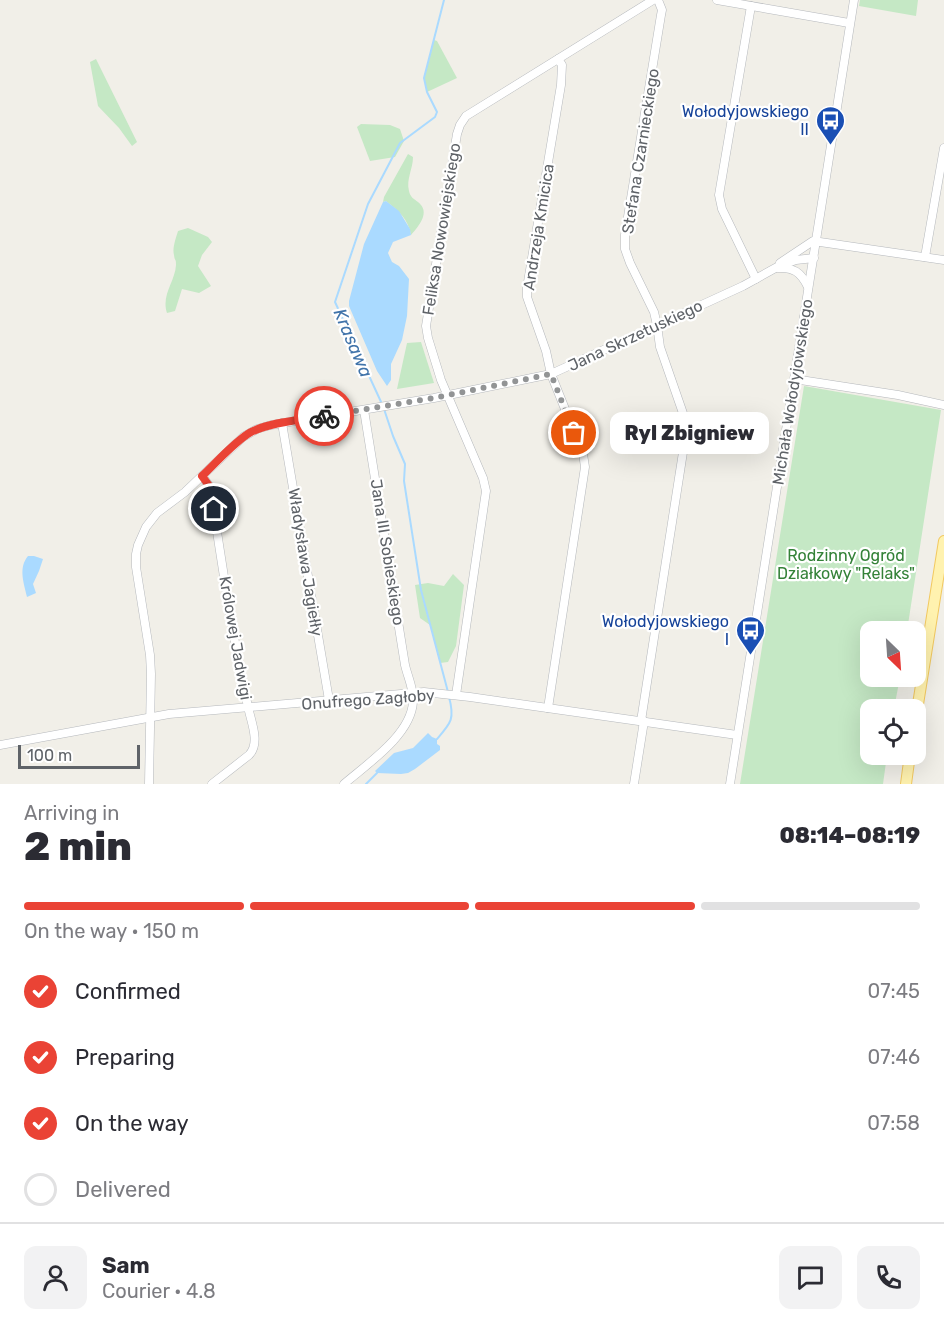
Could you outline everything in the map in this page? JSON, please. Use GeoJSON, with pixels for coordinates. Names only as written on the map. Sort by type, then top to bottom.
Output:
{"type":"FeatureCollection","features":[{"type":"Feature","properties":{"kind":"main road"},"geometry":{"type":"LineString","coordinates":[[919,699],[944,541]]}},
{"type":"Feature","properties":{"kind":"main road"},"geometry":{"type":"LineString","coordinates":[[906,784],[909,765]]}},
{"type":"Feature","properties":{"kind":"street","name":"Feliksa Nowowiejskiego"},"geometry":{"type":"LineString","coordinates":[[451,694],[486,491],[483,478],[441,380],[426,326],[456,134],[465,116],[653,0]]}},
{"type":"Feature","properties":{"kind":"street","name":"Stefana Czarnieckiego"},"geometry":{"type":"LineString","coordinates":[[634,784],[686,433],[684,419],[660,347],[654,312],[630,263],[626,249],[626,235],[662,10],[658,0]]}},
{"type":"Feature","properties":{"kind":"street"},"geometry":{"type":"LineString","coordinates":[[717,0],[849,23]]}},
{"type":"Feature","properties":{"kind":"street","name":"Michała Wołodyjowskiego"},"geometry":{"type":"LineString","coordinates":[[730,784],[854,0]]}},
{"type":"Feature","properties":{"kind":"street"},"geometry":{"type":"LineString","coordinates":[[751,6],[719,195],[722,209],[756,279]]}},
{"type":"Feature","properties":{"kind":"street","name":"Andrzeja Kmicica"},"geometry":{"type":"LineString","coordinates":[[548,708],[585,467],[583,454],[551,374],[546,351],[530,307],[527,288],[561,85],[562,65],[558,59]]}},
{"type":"Feature","properties":{"kind":"street"},"geometry":{"type":"LineString","coordinates":[[925,257],[944,148]]}},
{"type":"Feature","properties":{"kind":"street","name":"Jana Skrzetuskiego"},"geometry":{"type":"LineString","coordinates":[[149,784],[150,655],[136,567],[138,545],[146,527],[157,513],[185,492],[243,437],[257,429],[282,423],[383,407],[551,374],[756,279],[809,242],[816,241]]}},
{"type":"Feature","properties":{"kind":"street"},"geometry":{"type":"LineString","coordinates":[[816,241],[944,260]]}},
{"type":"Feature","properties":{"kind":"street","name":"Jana Skrzetuskiego"},"geometry":{"type":"LineString","coordinates":[[770,270],[796,260],[814,258]]}},
{"type":"Feature","properties":{"kind":"street"},"geometry":{"type":"LineString","coordinates":[[770,270],[791,268],[801,274],[808,288]]}},
{"type":"Feature","properties":{"kind":"street"},"geometry":{"type":"LineString","coordinates":[[794,380],[898,395],[944,405]]}},
{"type":"Feature","properties":{"kind":"street","name":"Jana III Sobieskiego"},"geometry":{"type":"LineString","coordinates":[[364,410],[405,665],[413,693]]}},
{"type":"Feature","properties":{"kind":"street","name":"Władysława Jagiełły"},"geometry":{"type":"LineString","coordinates":[[282,423],[329,700]]}},
{"type":"Feature","properties":{"kind":"street","name":"Królowej Jadwigi"},"geometry":{"type":"LineString","coordinates":[[202,476],[210,487],[243,689],[255,742],[253,751],[212,784]]}},
{"type":"Feature","properties":{"kind":"street","name":"Onufrego Zagłoby"},"geometry":{"type":"LineString","coordinates":[[0,745],[150,717],[427,692],[737,735]]}},
{"type":"Feature","properties":{"kind":"street"},"geometry":{"type":"LineString","coordinates":[[344,784],[401,732],[412,708],[413,693]]}},
{"type":"Feature","properties":{"kind":"green space"},"geometry":{"type":"Polygon","coordinates":[[[860,0],[918,0],[916,16],[859,6],[860,0]]]}},
{"type":"Feature","properties":{"kind":"green space"},"geometry":{"type":"Polygon","coordinates":[[[434,40],[437,41],[457,78],[427,92],[424,78],[434,40]]]}},
{"type":"Feature","properties":{"kind":"green space"},"geometry":{"type":"Polygon","coordinates":[[[96,59],[137,142],[132,146],[98,106],[90,62],[96,59]]]}},
{"type":"Feature","properties":{"kind":"green space"},"geometry":{"type":"Polygon","coordinates":[[[361,124],[390,125],[400,129],[404,141],[395,157],[370,161],[357,127],[361,124]]]}},
{"type":"Feature","properties":{"kind":"green space"},"geometry":{"type":"Polygon","coordinates":[[[408,154],[413,157],[408,187],[412,198],[424,210],[422,219],[411,235],[408,224],[402,216],[386,201],[383,202],[408,154]]]}},
{"type":"Feature","properties":{"kind":"green space"},"geometry":{"type":"Polygon","coordinates":[[[188,228],[208,237],[212,242],[202,255],[198,266],[211,286],[199,293],[182,289],[175,311],[167,313],[167,294],[176,265],[174,243],[178,231],[188,228]]]}},
{"type":"Feature","properties":{"kind":"green space"},"geometry":{"type":"Polygon","coordinates":[[[421,342],[434,383],[397,389],[407,343],[421,342]]]}},
{"type":"Feature","properties":{"kind":"green space","name":"Rodzinny Ogród Działkowy \"Relaks\""},"geometry":{"type":"Polygon","coordinates":[[[804,386],[941,410],[909,621],[860,621],[860,687],[898,687],[896,699],[860,699],[860,765],[886,765],[883,784],[740,784],[804,386]]]}},
{"type":"Feature","properties":{"kind":"green space"},"geometry":{"type":"Polygon","coordinates":[[[453,574],[464,585],[456,646],[448,662],[440,663],[430,625],[420,618],[415,585],[428,583],[444,586],[453,574]]]}},
{"type":"Feature","properties":{"kind":"water"},"geometry":{"type":"Polygon","coordinates":[[[386,201],[399,211],[411,235],[393,242],[388,253],[392,262],[399,266],[409,279],[407,316],[402,340],[391,364],[391,380],[387,386],[377,371],[349,306],[364,244],[383,202],[386,201]]]}},
{"type":"Feature","properties":{"kind":"water"},"geometry":{"type":"Polygon","coordinates":[[[28,556],[43,559],[33,584],[36,593],[27,597],[22,571],[28,556]]]}},
{"type":"Feature","properties":{"kind":"water"},"geometry":{"type":"Polygon","coordinates":[[[428,733],[437,739],[440,750],[415,769],[401,774],[375,771],[394,753],[413,748],[428,733]]]}},
{"type":"Feature","properties":{"kind":"waterway","name":"Krasawa"},"geometry":{"type":"LineString","coordinates":[[382,404],[335,302],[368,204],[400,143],[435,117],[437,112],[427,92],[424,78],[444,0]]}},
{"type":"Feature","properties":{"kind":"waterway","name":"Krasawa"},"geometry":{"type":"LineString","coordinates":[[384,409],[405,464],[404,481],[421,590],[448,692]]}},
{"type":"Feature","properties":{"kind":"waterway","name":"Krasawa"},"geometry":{"type":"LineString","coordinates":[[437,739],[446,729],[452,716],[449,697]]}},
{"type":"Feature","properties":{"kind":"waterway","name":"Krasawa"},"geometry":{"type":"LineString","coordinates":[[366,784],[377,773]]}},
{"type":"Feature","properties":{"kind":"way so far"},"geometry":{"type":"LineString","coordinates":[[324,416],[434,398],[551,374],[574,433]]}},
{"type":"Feature","properties":{"kind":"place","name":"Wołodyjowskiego II"},"geometry":{"type":"Point","coordinates":[830,146]}},
{"type":"Feature","properties":{"kind":"place","name":"Ryl Zbigniew"},"geometry":{"type":"Point","coordinates":[574,433]}},
{"type":"Feature","properties":{"kind":"place","name":"Wołodyjowskiego I"},"geometry":{"type":"Point","coordinates":[750,656]}},
{"type":"Feature","properties":{"kind":"route"},"geometry":{"type":"LineString","coordinates":[[214,509],[210,487],[202,476],[243,437],[257,429],[271,425],[324,416]]}}]}
